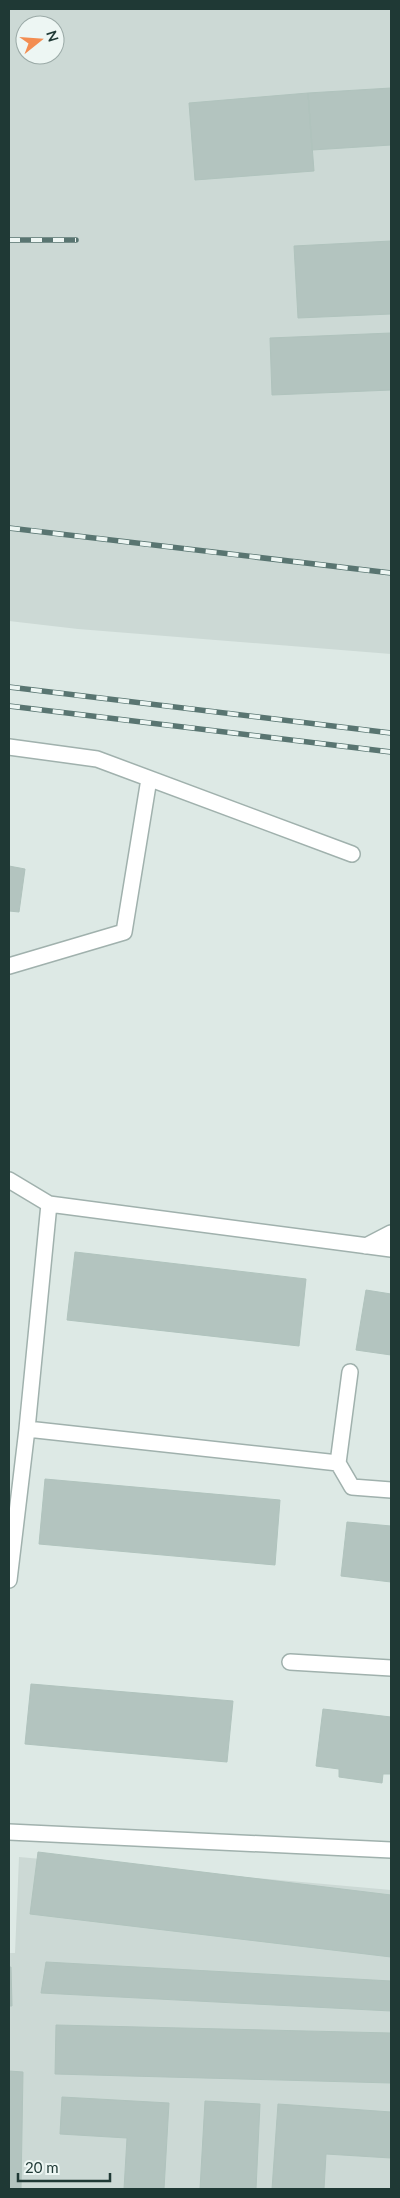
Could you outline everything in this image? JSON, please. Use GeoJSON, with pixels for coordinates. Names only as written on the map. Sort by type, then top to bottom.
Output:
{"type":"FeatureCollection","features":[{"type":"Feature","properties":{"kind":"lane"},"geometry":{"type":"LineString","coordinates":[[9,747],[97,759],[352,854]]}},
{"type":"Feature","properties":{"kind":"lane"},"geometry":{"type":"LineString","coordinates":[[9,966],[124,932],[149,779]]}},
{"type":"Feature","properties":{"kind":"lane"},"geometry":{"type":"LineString","coordinates":[[9,1180],[50,1204],[391,1249]]}},
{"type":"Feature","properties":{"kind":"lane"},"geometry":{"type":"LineString","coordinates":[[9,1580],[50,1204]]}},
{"type":"Feature","properties":{"kind":"lane"},"geometry":{"type":"LineString","coordinates":[[365,1246],[391,1233]]}},
{"type":"Feature","properties":{"kind":"lane"},"geometry":{"type":"LineString","coordinates":[[350,1372],[338,1463],[352,1487],[391,1490]]}},
{"type":"Feature","properties":{"kind":"lane"},"geometry":{"type":"LineString","coordinates":[[27,1428],[338,1463]]}},
{"type":"Feature","properties":{"kind":"lane"},"geometry":{"type":"LineString","coordinates":[[290,1662],[391,1668]]}},
{"type":"Feature","properties":{"kind":"lane"},"geometry":{"type":"LineString","coordinates":[[9,1832],[391,1850]]}},
{"type":"Feature","properties":{"kind":"shaded area"},"geometry":{"type":"Polygon","coordinates":[[[9,9],[391,9],[391,654],[78,629],[9,621],[9,9]]]}},
{"type":"Feature","properties":{"kind":"shaded area"},"geometry":{"type":"Polygon","coordinates":[[[19,1857],[391,1890],[391,2189],[9,2189],[9,1953],[15,1953],[19,1857]]]}},
{"type":"Feature","properties":{"kind":"building"},"geometry":{"type":"Polygon","coordinates":[[[391,88],[391,145],[312,150],[308,93],[391,88]]]}},
{"type":"Feature","properties":{"kind":"building"},"geometry":{"type":"Polygon","coordinates":[[[308,93],[314,171],[195,180],[189,103],[308,93]]]}},
{"type":"Feature","properties":{"kind":"building"},"geometry":{"type":"Polygon","coordinates":[[[391,241],[391,314],[298,318],[294,246],[391,241]]]}},
{"type":"Feature","properties":{"kind":"building"},"geometry":{"type":"Polygon","coordinates":[[[391,333],[391,390],[272,395],[270,338],[391,333]]]}},
{"type":"Feature","properties":{"kind":"building"},"geometry":{"type":"Polygon","coordinates":[[[9,866],[25,869],[19,912],[9,911],[9,866]]]}},
{"type":"Feature","properties":{"kind":"building"},"geometry":{"type":"Polygon","coordinates":[[[75,1252],[306,1279],[299,1346],[67,1320],[75,1252]]]}},
{"type":"Feature","properties":{"kind":"building"},"geometry":{"type":"Polygon","coordinates":[[[366,1290],[391,1294],[391,1355],[356,1350],[366,1290]]]}},
{"type":"Feature","properties":{"kind":"building"},"geometry":{"type":"Polygon","coordinates":[[[45,1479],[280,1500],[275,1565],[39,1544],[45,1479]]]}},
{"type":"Feature","properties":{"kind":"building"},"geometry":{"type":"Polygon","coordinates":[[[347,1522],[391,1526],[391,1582],[341,1576],[347,1522]]]}},
{"type":"Feature","properties":{"kind":"building"},"geometry":{"type":"Polygon","coordinates":[[[31,1684],[233,1701],[227,1762],[25,1744],[31,1684]]]}},
{"type":"Feature","properties":{"kind":"building"},"geometry":{"type":"Polygon","coordinates":[[[323,1709],[391,1717],[391,1774],[383,1774],[382,1783],[339,1777],[339,1769],[316,1766],[323,1709]]]}},
{"type":"Feature","properties":{"kind":"building"},"geometry":{"type":"Polygon","coordinates":[[[38,1852],[391,1895],[391,1957],[30,1914],[38,1852]]]}},
{"type":"Feature","properties":{"kind":"building"},"geometry":{"type":"Polygon","coordinates":[[[46,1962],[391,1981],[391,2011],[41,1993],[46,1962]]]}},
{"type":"Feature","properties":{"kind":"building"},"geometry":{"type":"Polygon","coordinates":[[[9,1967],[11,1967],[12,2006],[9,2006],[9,1967]]]}},
{"type":"Feature","properties":{"kind":"building"},"geometry":{"type":"Polygon","coordinates":[[[56,2025],[391,2033],[391,2083],[55,2074],[56,2025]]]}},
{"type":"Feature","properties":{"kind":"building"},"geometry":{"type":"Polygon","coordinates":[[[9,2071],[23,2072],[21,2189],[9,2189],[9,2071]]]}},
{"type":"Feature","properties":{"kind":"building"},"geometry":{"type":"Polygon","coordinates":[[[62,2097],[169,2103],[164,2189],[124,2189],[127,2138],[60,2134],[62,2097]]]}},
{"type":"Feature","properties":{"kind":"building"},"geometry":{"type":"Polygon","coordinates":[[[205,2101],[260,2104],[256,2189],[200,2189],[205,2101]]]}},
{"type":"Feature","properties":{"kind":"building"},"geometry":{"type":"Polygon","coordinates":[[[278,2104],[391,2112],[391,2158],[326,2154],[324,2189],[272,2189],[278,2104]]]}},
{"type":"Feature","properties":{"kind":"railway"},"geometry":{"type":"LineString","coordinates":[[9,240],[76,240]]}},
{"type":"Feature","properties":{"kind":"railway"},"geometry":{"type":"LineString","coordinates":[[9,528],[391,573]]}},
{"type":"Feature","properties":{"kind":"railway"},"geometry":{"type":"LineString","coordinates":[[9,687],[391,733]]}},
{"type":"Feature","properties":{"kind":"railway"},"geometry":{"type":"LineString","coordinates":[[9,706],[391,752]]}}]}
